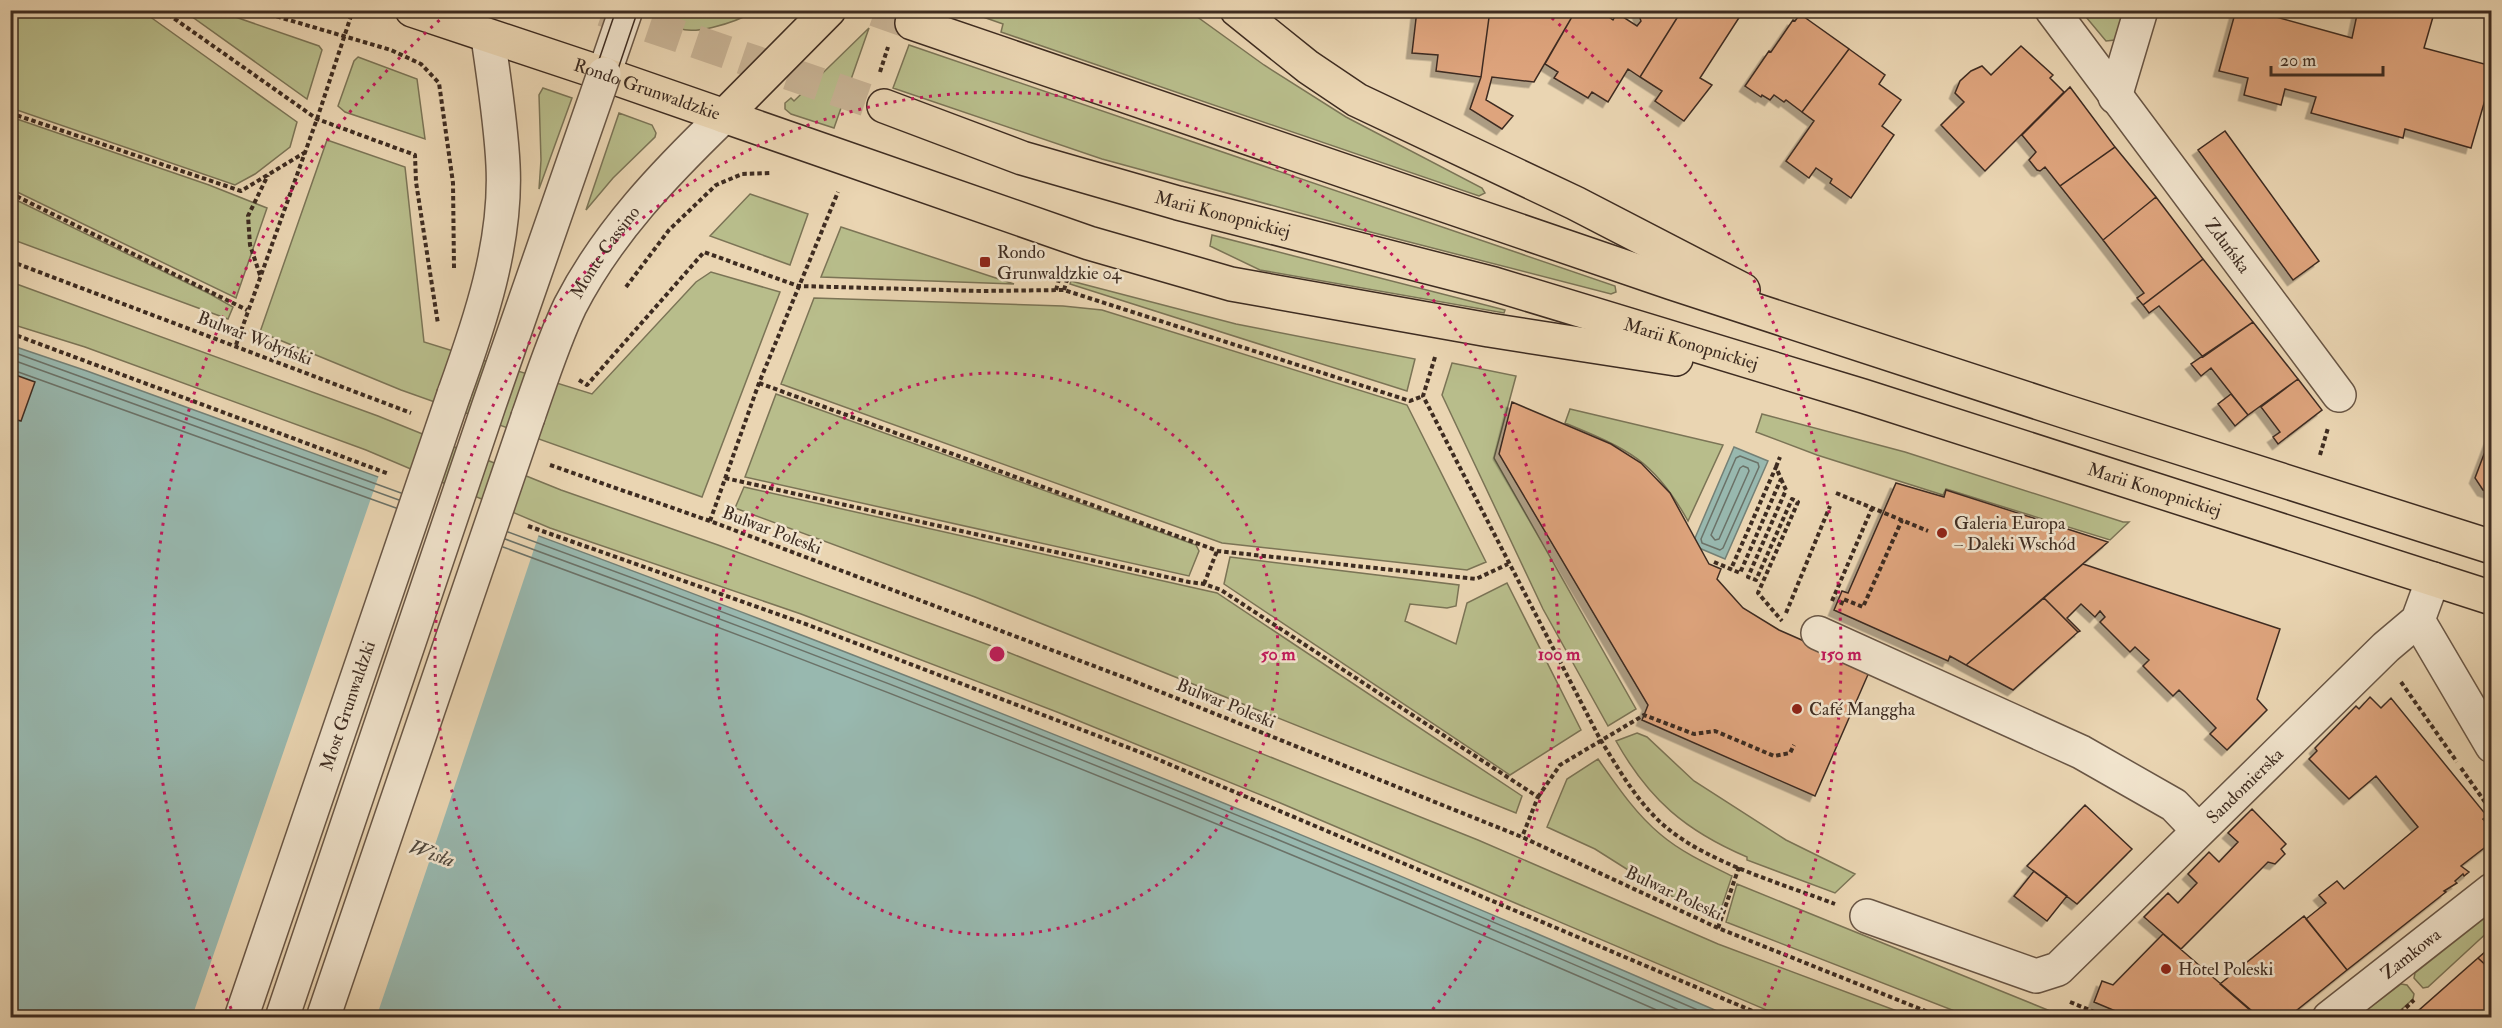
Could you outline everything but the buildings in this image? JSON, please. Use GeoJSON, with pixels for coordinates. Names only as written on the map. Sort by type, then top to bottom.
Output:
{"type":"FeatureCollection","features":[{"type":"Feature","properties":{"kind":"main road","name":"Rondo Grunwaldzkie"},"geometry":{"type":"LineString","coordinates":[[412,10],[486,24],[604,74],[724,116],[829,10]]}},
{"type":"Feature","properties":{"kind":"main road"},"geometry":{"type":"LineString","coordinates":[[1237,10],[1308,66],[1357,100],[1575,203],[1816,330]]}},
{"type":"Feature","properties":{"kind":"main road"},"geometry":{"type":"LineString","coordinates":[[912,23],[1672,283],[2492,547]]}},
{"type":"Feature","properties":{"kind":"main road","name":"Marii Konopnickiej"},"geometry":{"type":"LineString","coordinates":[[884,106],[1022,158],[1178,203],[1494,284],[1863,396],[2492,598]]}},
{"type":"Feature","properties":{"kind":"main road"},"geometry":{"type":"LineString","coordinates":[[724,116],[1089,243],[1231,284],[1489,330],[1794,376]]}},
{"type":"Feature","properties":{"kind":"street"},"geometry":{"type":"LineString","coordinates":[[282,1017],[485,417],[626,10]]}},
{"type":"Feature","properties":{"kind":"street","name":"Zduńska"},"geometry":{"type":"LineString","coordinates":[[2052,10],[2339,396]]}},
{"type":"Feature","properties":{"kind":"street"},"geometry":{"type":"LineString","coordinates":[[2115,97],[2141,10]]}},
{"type":"Feature","properties":{"kind":"street","name":"Most Grunwaldzki"},"geometry":{"type":"LineString","coordinates":[[241,1017],[472,345],[490,278],[502,198],[503,166],[486,24]]}},
{"type":"Feature","properties":{"kind":"street","name":"Monte Cassino"},"geometry":{"type":"LineString","coordinates":[[323,1017],[528,417],[570,306],[594,266],[635,208],[670,168],[724,116]]}},
{"type":"Feature","properties":{"kind":"street"},"geometry":{"type":"LineString","coordinates":[[2433,579],[2418,620],[2492,746]]}},
{"type":"Feature","properties":{"kind":"street"},"geometry":{"type":"LineString","coordinates":[[1824,620],[2081,752],[2174,805],[2198,830]]}},
{"type":"Feature","properties":{"kind":"street","name":"Sandomierska"},"geometry":{"type":"LineString","coordinates":[[1867,916],[2036,976],[2058,969],[2386,646],[2418,620]]}},
{"type":"Feature","properties":{"kind":"street","name":"Zamkowa"},"geometry":{"type":"LineString","coordinates":[[2329,1017],[2492,890]]}},
{"type":"Feature","properties":{"kind":"path"},"geometry":{"type":"LineString","coordinates":[[162,10],[317,119],[415,155],[416,182],[438,322],[442,312]]}},
{"type":"Feature","properties":{"kind":"path"},"geometry":{"type":"LineString","coordinates":[[255,10],[391,50],[422,64],[440,83],[453,183],[454,271]]}},
{"type":"Feature","properties":{"kind":"path"},"geometry":{"type":"LineString","coordinates":[[236,345],[317,119],[353,10]]}},
{"type":"Feature","properties":{"kind":"path"},"geometry":{"type":"LineString","coordinates":[[10,113],[242,191],[304,153]]}},
{"type":"Feature","properties":{"kind":"path"},"geometry":{"type":"LineString","coordinates":[[625,289],[669,230],[716,185],[742,174],[770,172],[780,175]]}},
{"type":"Feature","properties":{"kind":"path"},"geometry":{"type":"LineString","coordinates":[[260,275],[250,245],[248,216],[269,174]]}},
{"type":"Feature","properties":{"kind":"path"},"geometry":{"type":"LineString","coordinates":[[710,521],[759,382],[837,194],[828,191]]}},
{"type":"Feature","properties":{"kind":"path"},"geometry":{"type":"LineString","coordinates":[[10,193],[247,310]]}},
{"type":"Feature","properties":{"kind":"path"},"geometry":{"type":"LineString","coordinates":[[575,378],[587,385],[704,252],[798,286],[981,291],[1064,290],[1410,401],[1423,396]]}},
{"type":"Feature","properties":{"kind":"path","name":"Bulwar Wołyński"},"geometry":{"type":"LineString","coordinates":[[10,261],[422,417]]}},
{"type":"Feature","properties":{"kind":"path"},"geometry":{"type":"LineString","coordinates":[[1056,291],[1061,271]]}},
{"type":"Feature","properties":{"kind":"path"},"geometry":{"type":"LineString","coordinates":[[1064,290],[1069,273]]}},
{"type":"Feature","properties":{"kind":"path"},"geometry":{"type":"LineString","coordinates":[[10,333],[362,464]]}},
{"type":"Feature","properties":{"kind":"path"},"geometry":{"type":"LineString","coordinates":[[1436,354],[1423,396],[1600,739],[1630,789],[1666,827],[1695,847],[1739,867],[1867,916]]}},
{"type":"Feature","properties":{"kind":"path"},"geometry":{"type":"LineString","coordinates":[[759,382],[1218,551],[1476,579],[1508,564]]}},
{"type":"Feature","properties":{"kind":"path"},"geometry":{"type":"LineString","coordinates":[[2318,461],[2339,396]]}},
{"type":"Feature","properties":{"kind":"path"},"geometry":{"type":"LineString","coordinates":[[1731,569],[1780,457]]}},
{"type":"Feature","properties":{"kind":"path","name":"Bulwar Poleski"},"geometry":{"type":"LineString","coordinates":[[543,463],[710,521],[1131,680],[1522,837],[1718,928],[1943,1017]]}},
{"type":"Feature","properties":{"kind":"path"},"geometry":{"type":"LineString","coordinates":[[1776,467],[1786,490],[1748,577],[1756,580],[1792,499],[1798,502],[1758,593],[1782,621]]}},
{"type":"Feature","properties":{"kind":"path"},"geometry":{"type":"LineString","coordinates":[[725,478],[1204,584],[1221,590],[1538,796]]}},
{"type":"Feature","properties":{"kind":"path"},"geometry":{"type":"LineString","coordinates":[[1714,562],[1740,573],[1781,479]]}},
{"type":"Feature","properties":{"kind":"path"},"geometry":{"type":"LineString","coordinates":[[1836,493],[1928,531]]}},
{"type":"Feature","properties":{"kind":"path"},"geometry":{"type":"LineString","coordinates":[[1796,591],[1830,506]]}},
{"type":"Feature","properties":{"kind":"path"},"geometry":{"type":"LineString","coordinates":[[1824,620],[1872,508]]}},
{"type":"Feature","properties":{"kind":"path"},"geometry":{"type":"LineString","coordinates":[[1844,599],[1863,607],[1902,520]]}},
{"type":"Feature","properties":{"kind":"path"},"geometry":{"type":"LineString","coordinates":[[580,545],[811,626],[1145,754],[1770,1017]]}},
{"type":"Feature","properties":{"kind":"path"},"geometry":{"type":"LineString","coordinates":[[1204,584],[1218,551]]}},
{"type":"Feature","properties":{"kind":"path"},"geometry":{"type":"LineString","coordinates":[[2398,677],[2492,813]]}},
{"type":"Feature","properties":{"kind":"path"},"geometry":{"type":"LineString","coordinates":[[1522,837],[1538,796],[1560,765],[1600,739],[1644,715],[1694,734],[1715,731],[1774,756],[1790,753],[1794,745]]}},
{"type":"Feature","properties":{"kind":"path"},"geometry":{"type":"LineString","coordinates":[[1718,928],[1739,867]]}},
{"type":"Feature","properties":{"kind":"green space"},"geometry":{"type":"Polygon","coordinates":[[[669,10],[755,11],[712,28],[688,30],[678,28],[671,23],[671,16],[667,15],[669,10]]]}},
{"type":"Feature","properties":{"kind":"green space"},"geometry":{"type":"Polygon","coordinates":[[[11,11],[142,11],[297,122],[290,147],[255,174],[235,185],[11,108],[11,11]]]}},
{"type":"Feature","properties":{"kind":"green space"},"geometry":{"type":"Polygon","coordinates":[[[184,11],[218,11],[319,46],[322,50],[307,99],[184,11]]]}},
{"type":"Feature","properties":{"kind":"green space"},"geometry":{"type":"Polygon","coordinates":[[[966,11],[1189,11],[1264,65],[1346,117],[1482,188],[1485,193],[1479,196],[1001,32],[1003,24],[966,11]]]}},
{"type":"Feature","properties":{"kind":"green space"},"geometry":{"type":"Polygon","coordinates":[[[2081,11],[2125,11],[2115,40],[2106,41],[2081,11]]]}},
{"type":"Feature","properties":{"kind":"green space"},"geometry":{"type":"Polygon","coordinates":[[[869,28],[834,128],[791,114],[785,109],[785,103],[791,98],[794,101],[869,28]]]}},
{"type":"Feature","properties":{"kind":"green space"},"geometry":{"type":"Polygon","coordinates":[[[909,45],[1615,286],[1616,292],[1611,294],[1355,228],[1102,159],[893,88],[909,45]]]}},
{"type":"Feature","properties":{"kind":"green space"},"geometry":{"type":"Polygon","coordinates":[[[358,57],[417,79],[425,139],[345,112],[338,106],[354,61],[358,57]]]}},
{"type":"Feature","properties":{"kind":"green space"},"geometry":{"type":"Polygon","coordinates":[[[543,88],[572,98],[539,189],[541,160],[539,95],[543,88]]]}},
{"type":"Feature","properties":{"kind":"green space"},"geometry":{"type":"Polygon","coordinates":[[[619,113],[652,125],[656,133],[655,137],[613,178],[586,210],[619,113]]]}},
{"type":"Feature","properties":{"kind":"green space"},"geometry":{"type":"Polygon","coordinates":[[[11,117],[209,185],[267,208],[236,298],[11,189],[11,117]]]}},
{"type":"Feature","properties":{"kind":"green space"},"geometry":{"type":"Polygon","coordinates":[[[327,140],[405,167],[424,342],[592,394],[696,282],[711,272],[780,292],[702,497],[401,390],[260,332],[327,140]]]}},
{"type":"Feature","properties":{"kind":"green space"},"geometry":{"type":"Polygon","coordinates":[[[750,194],[808,214],[790,265],[710,236],[750,194]]]}},
{"type":"Feature","properties":{"kind":"green space"},"geometry":{"type":"Polygon","coordinates":[[[10,197],[210,294],[233,307],[228,319],[11,239],[10,197]]]}},
{"type":"Feature","properties":{"kind":"green space"},"geometry":{"type":"Polygon","coordinates":[[[841,227],[1014,284],[821,277],[841,227]]]}},
{"type":"Feature","properties":{"kind":"green space"},"geometry":{"type":"Polygon","coordinates":[[[1212,235],[1505,310],[1504,313],[1260,270],[1210,246],[1212,235]]]}},
{"type":"Feature","properties":{"kind":"green space"},"geometry":{"type":"Polygon","coordinates":[[[1071,281],[1236,324],[1415,359],[1407,391],[1070,284],[1071,281]]]}},
{"type":"Feature","properties":{"kind":"green space"},"geometry":{"type":"Polygon","coordinates":[[[11,282],[378,416],[561,490],[718,545],[1005,651],[1478,840],[1718,944],[1913,1017],[1783,1017],[1278,802],[1057,712],[801,614],[550,528],[366,450],[85,347],[11,324],[11,282]]]}},
{"type":"Feature","properties":{"kind":"green space"},"geometry":{"type":"Polygon","coordinates":[[[814,298],[1063,306],[1102,310],[1407,405],[1486,562],[1467,570],[1222,543],[781,384],[814,298]]]}},
{"type":"Feature","properties":{"kind":"green space"},"geometry":{"type":"Polygon","coordinates":[[[1452,363],[1516,376],[1494,458],[1636,709],[1608,726],[1543,609],[1442,395],[1452,363]]]}},
{"type":"Feature","properties":{"kind":"green space"},"geometry":{"type":"Polygon","coordinates":[[[776,394],[1196,545],[1199,551],[1189,576],[745,477],[776,394]]]}},
{"type":"Feature","properties":{"kind":"green space"},"geometry":{"type":"Polygon","coordinates":[[[1570,409],[1723,445],[1688,521],[1676,500],[1651,470],[1623,449],[1565,423],[1570,409]]]}},
{"type":"Feature","properties":{"kind":"green space"},"geometry":{"type":"Polygon","coordinates":[[[1762,414],[1905,452],[2129,522],[2110,540],[1946,489],[1943,495],[1817,455],[1756,432],[1762,414]]]}},
{"type":"Feature","properties":{"kind":"green space"},"geometry":{"type":"Polygon","coordinates":[[[744,487],[1217,593],[1522,796],[1516,813],[975,597],[735,508],[744,487]]]}},
{"type":"Feature","properties":{"kind":"green space"},"geometry":{"type":"Polygon","coordinates":[[[1230,557],[1459,585],[1456,606],[1447,608],[1410,604],[1405,621],[1456,644],[1467,603],[1507,583],[1581,730],[1510,775],[1224,584],[1230,557]]]}},
{"type":"Feature","properties":{"kind":"green space"},"geometry":{"type":"Polygon","coordinates":[[[1637,733],[1647,737],[1694,781],[1786,840],[1855,874],[1835,893],[1747,860],[1747,857],[1705,836],[1687,824],[1656,797],[1629,762],[1616,741],[1637,733]]]}},
{"type":"Feature","properties":{"kind":"green space"},"geometry":{"type":"Polygon","coordinates":[[[1598,759],[1634,808],[1660,834],[1685,852],[1732,876],[1718,918],[1663,892],[1595,849],[1547,827],[1567,779],[1598,759]]]}},
{"type":"Feature","properties":{"kind":"green space"},"geometry":{"type":"Polygon","coordinates":[[[1737,884],[2065,1017],[1970,1017],[1726,922],[1737,884]]]}},
{"type":"Feature","properties":{"kind":"green space"},"geometry":{"type":"Polygon","coordinates":[[[2491,913],[2491,929],[2428,987],[2423,988],[2414,978],[2415,973],[2491,913]]]}},
{"type":"Feature","properties":{"kind":"green space"},"geometry":{"type":"Polygon","coordinates":[[[2401,984],[2407,985],[2414,994],[2413,999],[2393,1017],[2356,1018],[2401,984]]]}},
{"type":"Feature","properties":{"kind":"water","name":"Wisła"},"geometry":{"type":"Polygon","coordinates":[[[10,345],[470,511],[853,655],[1294,832],[1731,1017],[22,1018],[11,1013],[10,345]]]}},
{"type":"Feature","properties":{"kind":"water"},"geometry":{"type":"Polygon","coordinates":[[[1734,447],[1768,461],[1725,559],[1692,545],[1734,447]]]}},
{"type":"Feature","properties":{"kind":"pier"},"geometry":{"type":"Polygon","coordinates":[[[379,475],[539,534],[376,1018],[192,1017],[379,475]]]}},
{"type":"Feature","properties":{"kind":"tunnel"},"geometry":{"type":"LineString","coordinates":[[603,10],[884,106]]}},
{"type":"Feature","properties":{"kind":"tunnel"},"geometry":{"type":"LineString","coordinates":[[875,10],[912,23]]}},
{"type":"Feature","properties":{"kind":"tram line"},"geometry":{"type":"LineString","coordinates":[[272,1018],[616,10]]}},
{"type":"Feature","properties":{"kind":"tram line"},"geometry":{"type":"LineString","coordinates":[[294,1018],[382,754],[503,409],[638,10]]}},
{"type":"Feature","properties":{"kind":"place","name":"Rondo Grunwaldzkie 04"},"geometry":{"type":"Point","coordinates":[985,262]}},
{"type":"Feature","properties":{"kind":"place","name":"Galeria Europa – Daleki Wschód"},"geometry":{"type":"Point","coordinates":[1942,533]}},
{"type":"Feature","properties":{"kind":"place","name":"Café Manggha"},"geometry":{"type":"Point","coordinates":[1797,709]}},
{"type":"Feature","properties":{"kind":"place","name":"Hotel Poleski"},"geometry":{"type":"Point","coordinates":[2166,969]}}]}
